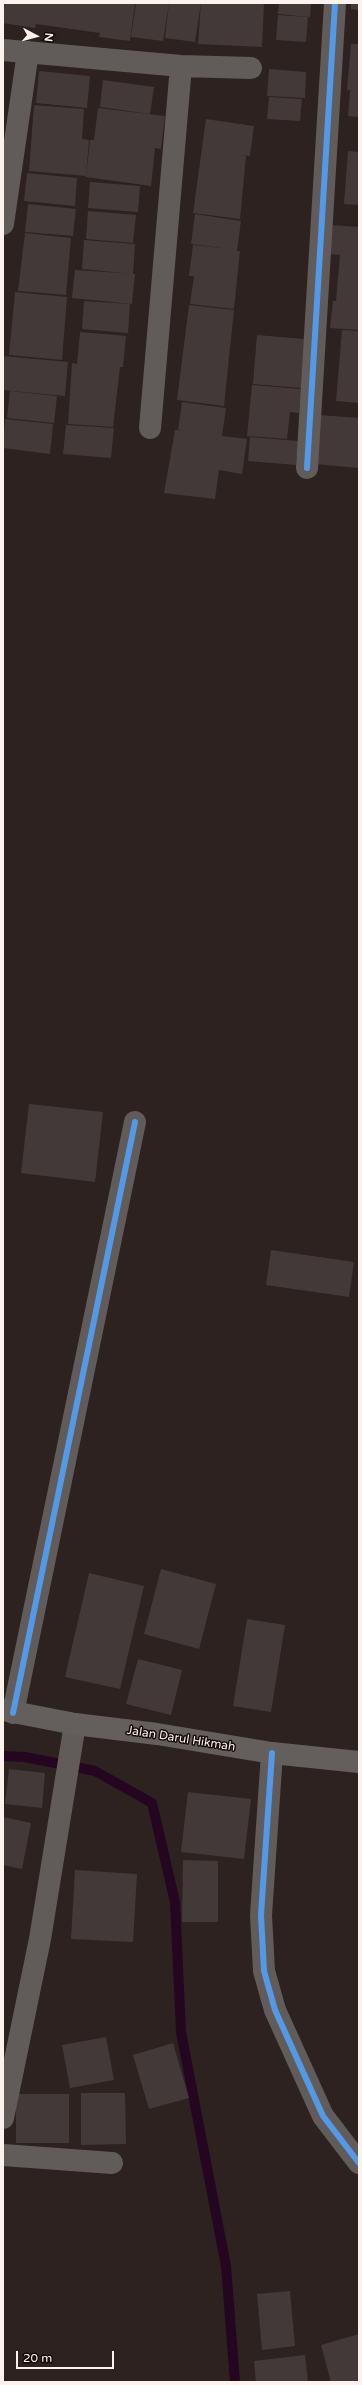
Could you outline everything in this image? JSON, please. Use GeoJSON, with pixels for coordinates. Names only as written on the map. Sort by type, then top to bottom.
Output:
{"type":"FeatureCollection","features":[{"type":"Feature","properties":{"kind":"street"},"geometry":{"type":"LineString","coordinates":[[307,468],[335,3]]}},
{"type":"Feature","properties":{"kind":"street"},"geometry":{"type":"LineString","coordinates":[[3,50],[182,66],[251,68]]}},
{"type":"Feature","properties":{"kind":"street"},"geometry":{"type":"LineString","coordinates":[[3,224],[28,52]]}},
{"type":"Feature","properties":{"kind":"street"},"geometry":{"type":"LineString","coordinates":[[150,428],[182,66]]}},
{"type":"Feature","properties":{"kind":"street"},"geometry":{"type":"LineString","coordinates":[[8,1711],[134,1122]]}},
{"type":"Feature","properties":{"kind":"street","name":"Jalan Darul Hikmah"},"geometry":{"type":"LineString","coordinates":[[8,1711],[75,1724],[157,1734],[272,1753],[359,1762]]}},
{"type":"Feature","properties":{"kind":"street"},"geometry":{"type":"LineString","coordinates":[[3,2118],[40,1939],[75,1724]]}},
{"type":"Feature","properties":{"kind":"street"},"geometry":{"type":"LineString","coordinates":[[272,1753],[261,1915],[264,1971],[275,2010],[323,2116],[359,2163]]}},
{"type":"Feature","properties":{"kind":"street"},"geometry":{"type":"LineString","coordinates":[[3,2155],[112,2163]]}},
{"type":"Feature","properties":{"kind":"building"},"geometry":{"type":"Polygon","coordinates":[[[3,3],[135,3],[130,41],[99,37],[100,33],[36,24],[35,28],[3,23],[3,3]]]}},
{"type":"Feature","properties":{"kind":"building"},"geometry":{"type":"Polygon","coordinates":[[[136,3],[169,3],[163,41],[131,37],[136,3]]]}},
{"type":"Feature","properties":{"kind":"building"},"geometry":{"type":"Polygon","coordinates":[[[169,3],[201,3],[195,42],[165,38],[169,3]]]}},
{"type":"Feature","properties":{"kind":"building"},"geometry":{"type":"Polygon","coordinates":[[[201,3],[264,3],[262,47],[198,44],[201,3]]]}},
{"type":"Feature","properties":{"kind":"building"},"geometry":{"type":"Polygon","coordinates":[[[279,3],[311,3],[310,17],[278,14],[279,3]]]}},
{"type":"Feature","properties":{"kind":"building"},"geometry":{"type":"Polygon","coordinates":[[[351,3],[359,3],[359,10],[351,9],[351,3]]]}},
{"type":"Feature","properties":{"kind":"building"},"geometry":{"type":"Polygon","coordinates":[[[278,15],[308,17],[306,42],[276,40],[278,15]]]}},
{"type":"Feature","properties":{"kind":"building"},"geometry":{"type":"Polygon","coordinates":[[[351,44],[359,44],[359,91],[347,90],[351,44]]]}},
{"type":"Feature","properties":{"kind":"building"},"geometry":{"type":"Polygon","coordinates":[[[269,69],[306,72],[305,98],[267,96],[269,69]]]}},
{"type":"Feature","properties":{"kind":"building"},"geometry":{"type":"Polygon","coordinates":[[[39,71],[90,76],[87,108],[36,103],[39,71]]]}},
{"type":"Feature","properties":{"kind":"building"},"geometry":{"type":"Polygon","coordinates":[[[103,80],[154,87],[150,114],[100,107],[103,80]]]}},
{"type":"Feature","properties":{"kind":"building"},"geometry":{"type":"Polygon","coordinates":[[[350,90],[359,91],[359,117],[348,116],[350,90]]]}},
{"type":"Feature","properties":{"kind":"building"},"geometry":{"type":"Polygon","coordinates":[[[269,97],[302,99],[300,121],[267,119],[269,97]]]}},
{"type":"Feature","properties":{"kind":"building"},"geometry":{"type":"Polygon","coordinates":[[[34,105],[84,109],[82,139],[89,140],[86,176],[29,171],[34,105]]]}},
{"type":"Feature","properties":{"kind":"building"},"geometry":{"type":"Polygon","coordinates":[[[98,108],[165,116],[161,149],[155,148],[151,186],[86,177],[90,140],[94,140],[98,108]]]}},
{"type":"Feature","properties":{"kind":"building"},"geometry":{"type":"Polygon","coordinates":[[[206,119],[254,126],[250,156],[240,155],[246,156],[240,219],[193,213],[206,119]]]}},
{"type":"Feature","properties":{"kind":"building"},"geometry":{"type":"Polygon","coordinates":[[[348,151],[359,152],[359,205],[344,204],[348,151]]]}},
{"type":"Feature","properties":{"kind":"building"},"geometry":{"type":"Polygon","coordinates":[[[27,173],[77,178],[75,206],[24,201],[27,173]]]}},
{"type":"Feature","properties":{"kind":"building"},"geometry":{"type":"Polygon","coordinates":[[[90,182],[140,186],[138,212],[88,208],[90,182]]]}},
{"type":"Feature","properties":{"kind":"building"},"geometry":{"type":"Polygon","coordinates":[[[28,204],[76,209],[73,236],[25,232],[28,204]]]}},
{"type":"Feature","properties":{"kind":"building"},"geometry":{"type":"Polygon","coordinates":[[[88,211],[136,215],[133,243],[86,239],[88,211]]]}},
{"type":"Feature","properties":{"kind":"building"},"geometry":{"type":"Polygon","coordinates":[[[195,214],[241,221],[237,251],[240,251],[234,309],[190,304],[194,276],[189,276],[193,245],[230,249],[191,244],[195,214]]]}},
{"type":"Feature","properties":{"kind":"building"},"geometry":{"type":"Polygon","coordinates":[[[331,225],[359,227],[359,330],[330,328],[333,301],[336,301],[340,255],[328,254],[331,225]]]}},
{"type":"Feature","properties":{"kind":"building"},"geometry":{"type":"Polygon","coordinates":[[[25,233],[71,238],[66,295],[18,291],[25,233]]]}},
{"type":"Feature","properties":{"kind":"building"},"geometry":{"type":"Polygon","coordinates":[[[84,240],[135,244],[133,274],[82,269],[84,240]]]}},
{"type":"Feature","properties":{"kind":"building"},"geometry":{"type":"Polygon","coordinates":[[[75,270],[135,274],[132,304],[72,298],[75,270]]]}},
{"type":"Feature","properties":{"kind":"building"},"geometry":{"type":"Polygon","coordinates":[[[15,292],[67,297],[62,360],[9,355],[15,292]]]}},
{"type":"Feature","properties":{"kind":"building"},"geometry":{"type":"Polygon","coordinates":[[[84,301],[130,304],[128,333],[82,329],[84,301]]]}},
{"type":"Feature","properties":{"kind":"building"},"geometry":{"type":"Polygon","coordinates":[[[189,305],[234,310],[224,406],[177,400],[189,305]]]}},
{"type":"Feature","properties":{"kind":"building"},"geometry":{"type":"Polygon","coordinates":[[[342,330],[359,331],[359,403],[336,401],[342,330]]]}},
{"type":"Feature","properties":{"kind":"building"},"geometry":{"type":"Polygon","coordinates":[[[80,332],[126,336],[123,367],[120,367],[113,427],[68,424],[72,363],[77,364],[80,332]]]}},
{"type":"Feature","properties":{"kind":"building"},"geometry":{"type":"Polygon","coordinates":[[[257,335],[304,339],[301,388],[253,384],[257,335]]]}},
{"type":"Feature","properties":{"kind":"building"},"geometry":{"type":"Polygon","coordinates":[[[3,356],[68,362],[65,396],[3,390],[3,356]]]}},
{"type":"Feature","properties":{"kind":"building"},"geometry":{"type":"Polygon","coordinates":[[[252,385],[301,389],[299,413],[290,412],[287,439],[247,436],[252,385]]]}},
{"type":"Feature","properties":{"kind":"building"},"geometry":{"type":"Polygon","coordinates":[[[10,391],[57,396],[54,423],[7,418],[10,391]]]}},
{"type":"Feature","properties":{"kind":"building"},"geometry":{"type":"Polygon","coordinates":[[[182,402],[226,408],[222,436],[247,439],[242,474],[219,470],[215,499],[164,493],[175,430],[184,431],[178,430],[182,402]]]}},
{"type":"Feature","properties":{"kind":"building"},"geometry":{"type":"Polygon","coordinates":[[[319,415],[359,418],[359,468],[315,464],[319,415]]]}},
{"type":"Feature","properties":{"kind":"building"},"geometry":{"type":"Polygon","coordinates":[[[5,419],[53,424],[50,454],[3,448],[5,419]]]}},
{"type":"Feature","properties":{"kind":"building"},"geometry":{"type":"Polygon","coordinates":[[[66,425],[114,428],[111,458],[63,454],[66,425]]]}},
{"type":"Feature","properties":{"kind":"building"},"geometry":{"type":"Polygon","coordinates":[[[250,437],[298,441],[296,465],[248,461],[250,437]]]}},
{"type":"Feature","properties":{"kind":"building"},"geometry":{"type":"Polygon","coordinates":[[[29,1104],[103,1112],[95,1182],[21,1173],[29,1104]]]}},
{"type":"Feature","properties":{"kind":"building"},"geometry":{"type":"Polygon","coordinates":[[[271,1250],[354,1262],[349,1297],[266,1285],[271,1250]]]}},
{"type":"Feature","properties":{"kind":"building"},"geometry":{"type":"Polygon","coordinates":[[[161,1569],[216,1584],[199,1649],[144,1634],[161,1569]]]}},
{"type":"Feature","properties":{"kind":"building"},"geometry":{"type":"Polygon","coordinates":[[[89,1573],[144,1586],[120,1689],[65,1677],[89,1573]]]}},
{"type":"Feature","properties":{"kind":"building"},"geometry":{"type":"Polygon","coordinates":[[[247,1619],[285,1625],[271,1712],[233,1706],[247,1619]]]}},
{"type":"Feature","properties":{"kind":"building"},"geometry":{"type":"Polygon","coordinates":[[[138,1659],[182,1670],[171,1715],[126,1704],[138,1659]]]}},
{"type":"Feature","properties":{"kind":"building"},"geometry":{"type":"Polygon","coordinates":[[[9,1769],[45,1773],[42,1808],[5,1804],[9,1769]]]}},
{"type":"Feature","properties":{"kind":"building"},"geometry":{"type":"Polygon","coordinates":[[[188,1792],[251,1799],[244,1859],[181,1852],[188,1792]]]}},
{"type":"Feature","properties":{"kind":"building"},"geometry":{"type":"Polygon","coordinates":[[[3,1817],[31,1823],[22,1869],[3,1865],[3,1817]]]}},
{"type":"Feature","properties":{"kind":"building"},"geometry":{"type":"Polygon","coordinates":[[[183,1860],[218,1861],[218,1922],[182,1922],[183,1860]]]}},
{"type":"Feature","properties":{"kind":"building"},"geometry":{"type":"Polygon","coordinates":[[[75,1870],[137,1874],[133,1942],[71,1939],[75,1870]]]}},
{"type":"Feature","properties":{"kind":"building"},"geometry":{"type":"Polygon","coordinates":[[[106,2037],[114,2080],[70,2088],[62,2045],[106,2037]]]}},
{"type":"Feature","properties":{"kind":"building"},"geometry":{"type":"Polygon","coordinates":[[[173,2043],[189,2098],[149,2109],[133,2055],[173,2043]]]}},
{"type":"Feature","properties":{"kind":"building"},"geometry":{"type":"Polygon","coordinates":[[[81,2093],[125,2093],[126,2144],[81,2145],[81,2093]]]}},
{"type":"Feature","properties":{"kind":"building"},"geometry":{"type":"Polygon","coordinates":[[[16,2094],[69,2094],[69,2143],[16,2143],[16,2094]]]}},
{"type":"Feature","properties":{"kind":"building"},"geometry":{"type":"Polygon","coordinates":[[[290,2291],[295,2346],[262,2350],[257,2294],[290,2291]]]}},
{"type":"Feature","properties":{"kind":"building"},"geometry":{"type":"Polygon","coordinates":[[[359,2334],[359,2382],[331,2382],[321,2345],[359,2334]]]}},
{"type":"Feature","properties":{"kind":"building"},"geometry":{"type":"Polygon","coordinates":[[[305,2355],[308,2382],[256,2382],[254,2361],[305,2355]]]}},
{"type":"Feature","properties":{"kind":"waterway"},"geometry":{"type":"LineString","coordinates":[[3,1756],[25,1757],[95,1771],[152,1803],[175,1902],[181,2032],[226,2266],[235,2382]]}},
{"type":"Feature","properties":{"kind":"cycle path"},"geometry":{"type":"LineString","coordinates":[[307,468],[335,3]]}},
{"type":"Feature","properties":{"kind":"cycle path"},"geometry":{"type":"LineString","coordinates":[[13,1713],[135,1122]]}},
{"type":"Feature","properties":{"kind":"cycle path"},"geometry":{"type":"LineString","coordinates":[[272,1753],[261,1915],[264,1971],[275,2010],[323,2116],[359,2163]]}}]}
